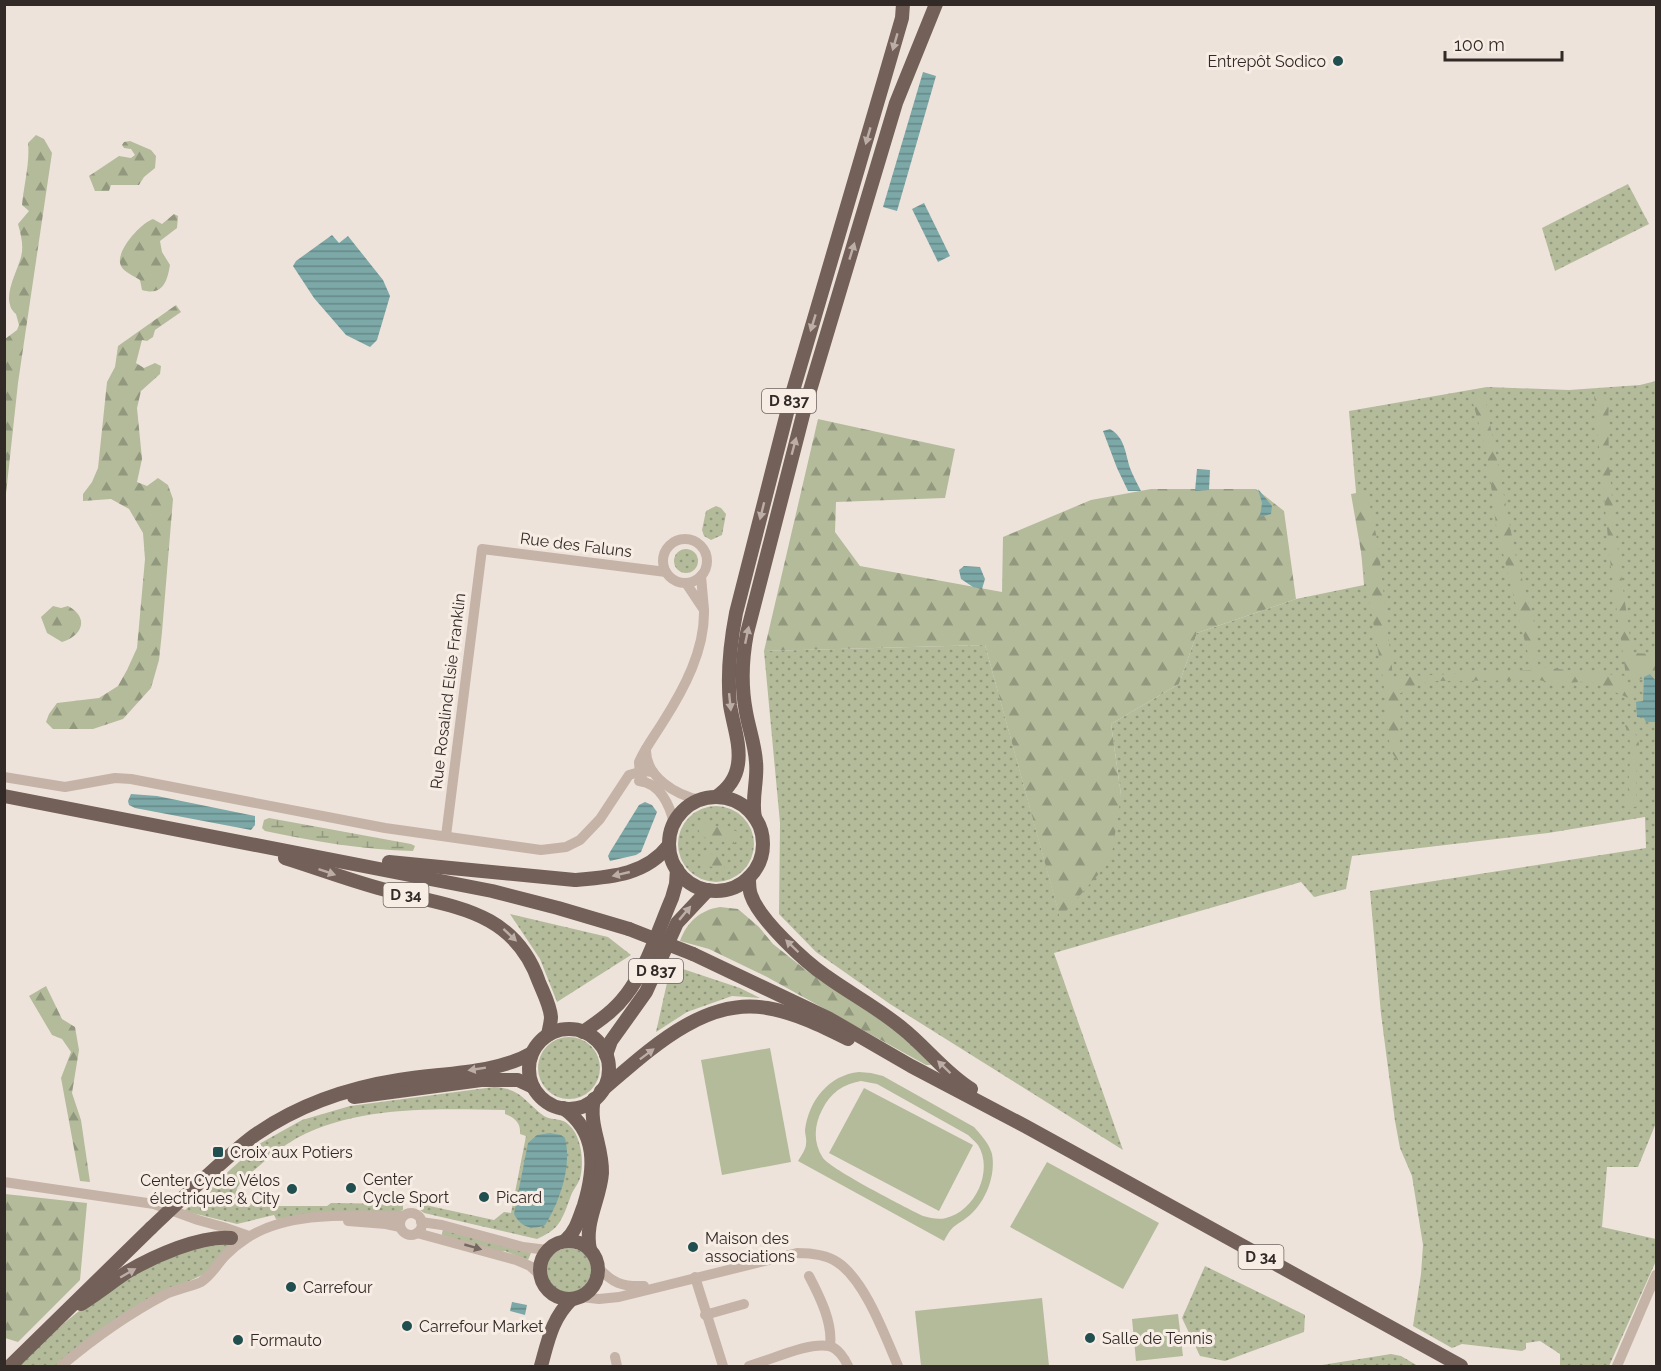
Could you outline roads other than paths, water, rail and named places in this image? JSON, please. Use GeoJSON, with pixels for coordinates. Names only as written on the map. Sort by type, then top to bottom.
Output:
{"type":"FeatureCollection","features":[{"type":"Feature","properties":{"kind":"main road","name":"D 837"},"geometry":{"type":"LineString","coordinates":[[716,797],[729,786],[738,764],[729,679],[730,647],[736,613],[790,401],[902,18],[903,4]]}},
{"type":"Feature","properties":{"kind":"main road","name":"D 837"},"geometry":{"type":"LineString","coordinates":[[755,818],[753,804],[756,763],[743,682],[747,633],[805,407],[896,103],[936,4]]}},
{"type":"Feature","properties":{"kind":"main road","name":"D 34"},"geometry":{"type":"LineString","coordinates":[[4,796],[492,891],[629,929],[693,954],[828,1018],[911,1066],[1025,1126],[1461,1366]]}},
{"type":"Feature","properties":{"kind":"main road"},"geometry":{"type":"LineString","coordinates":[[716,797],[738,803],[755,818],[762,834],[763,846],[759,863],[749,877],[732,888],[718,891],[690,883],[677,869],[669,845],[674,824],[685,810],[700,800],[716,797]]}},
{"type":"Feature","properties":{"kind":"main road"},"geometry":{"type":"LineString","coordinates":[[191,833],[219,833],[409,865],[575,880],[602,878],[637,870],[655,861],[669,845]]}},
{"type":"Feature","properties":{"kind":"main road","name":"D 34"},"geometry":{"type":"LineString","coordinates":[[191,833],[221,844],[286,858],[366,885],[469,911],[489,919],[507,932],[529,956],[549,1010],[551,1020],[548,1035]]}},
{"type":"Feature","properties":{"kind":"main road","name":"D 837"},"geometry":{"type":"LineString","coordinates":[[583,1032],[618,1005],[635,982],[672,898],[677,869]]}},
{"type":"Feature","properties":{"kind":"main road"},"geometry":{"type":"LineString","coordinates":[[749,877],[750,892],[758,908],[787,942],[818,970],[889,1017],[958,1081],[1025,1126]]}},
{"type":"Feature","properties":{"kind":"main road","name":"D 837"},"geometry":{"type":"LineString","coordinates":[[606,1055],[611,1041],[646,992],[677,923],[708,890]]}},
{"type":"Feature","properties":{"kind":"main road"},"geometry":{"type":"LineString","coordinates":[[563,1108],[580,1107],[598,1095],[630,1067],[690,1022],[716,1011],[736,1007],[758,1006],[787,1012],[911,1066]]}},
{"type":"Feature","properties":{"kind":"main road"},"geometry":{"type":"LineString","coordinates":[[533,1087],[529,1070],[532,1053],[548,1035],[566,1029],[583,1032],[597,1041],[606,1055],[608,1074],[592,1115],[600,1148],[602,1172],[600,1188],[588,1225],[590,1250]]}},
{"type":"Feature","properties":{"kind":"main road"},"geometry":{"type":"LineString","coordinates":[[10,1366],[189,1192],[255,1135],[333,1094],[350,1089],[504,1064],[532,1053]]}},
{"type":"Feature","properties":{"kind":"main road"},"geometry":{"type":"LineString","coordinates":[[316,1103],[482,1080],[518,1080],[533,1087],[546,1101],[563,1108],[579,1121],[584,1130],[592,1166],[590,1186],[574,1231],[564,1241],[548,1250],[541,1261],[540,1275],[551,1294],[558,1297],[576,1298]]}},
{"type":"Feature","properties":{"kind":"main road"},"geometry":{"type":"LineString","coordinates":[[61,1314],[129,1272],[171,1251],[221,1237],[240,1239]]}},
{"type":"Feature","properties":{"kind":"main road"},"geometry":{"type":"LineString","coordinates":[[541,1366],[557,1315],[594,1285],[598,1267],[596,1258],[590,1250],[578,1242],[564,1241]]}},
{"type":"Feature","properties":{"kind":"main road"},"geometry":{"type":"LineString","coordinates":[[551,1294],[551,1329]]}},
{"type":"Feature","properties":{"kind":"street"},"geometry":{"type":"LineString","coordinates":[[644,782],[639,771],[639,762],[675,703],[689,673],[704,619],[704,610],[701,576],[706,565],[705,552],[698,543],[679,540],[668,548],[664,557],[666,572],[676,580],[686,583],[704,610]]}},
{"type":"Feature","properties":{"kind":"street","name":"Rue des Faluns"},"geometry":{"type":"LineString","coordinates":[[482,549],[666,572]]}},
{"type":"Feature","properties":{"kind":"street","name":"Rue Rosalind Elsie Franklin"},"geometry":{"type":"LineString","coordinates":[[446,836],[482,549]]}},
{"type":"Feature","properties":{"kind":"street"},"geometry":{"type":"LineString","coordinates":[[686,583],[701,576]]}},
{"type":"Feature","properties":{"kind":"street"},"geometry":{"type":"LineString","coordinates":[[646,749],[647,760],[653,772],[678,793],[700,800]]}},
{"type":"Feature","properties":{"kind":"street"},"geometry":{"type":"LineString","coordinates":[[4,777],[65,787],[115,778],[131,779],[385,828],[541,850],[566,847],[580,840],[591,830],[629,775],[639,771],[653,772]]}},
{"type":"Feature","properties":{"kind":"street"},"geometry":{"type":"LineString","coordinates":[[620,790],[632,782],[644,782],[660,792],[671,811],[674,824]]}},
{"type":"Feature","properties":{"kind":"street"},"geometry":{"type":"LineString","coordinates":[[4,1182],[154,1204],[223,1227],[240,1239]]}},
{"type":"Feature","properties":{"kind":"street"},"geometry":{"type":"LineString","coordinates":[[61,1366],[136,1310],[170,1292],[199,1283],[208,1276],[240,1239],[276,1224],[339,1215],[403,1216],[409,1213],[415,1214],[422,1222],[472,1232],[523,1247],[548,1250]]}},
{"type":"Feature","properties":{"kind":"street"},"geometry":{"type":"LineString","coordinates":[[400,1227],[403,1216]]}},
{"type":"Feature","properties":{"kind":"street"},"geometry":{"type":"LineString","coordinates":[[306,1220],[386,1224],[400,1227],[408,1234],[417,1233],[516,1260],[530,1266],[540,1275]]}},
{"type":"Feature","properties":{"kind":"street"},"geometry":{"type":"LineString","coordinates":[[417,1233],[422,1222]]}},
{"type":"Feature","properties":{"kind":"street"},"geometry":{"type":"LineString","coordinates":[[223,1227],[240,1239]]}},
{"type":"Feature","properties":{"kind":"street"},"geometry":{"type":"LineString","coordinates":[[576,1298],[619,1297],[796,1253],[823,1256],[846,1269],[857,1282],[898,1366]]}},
{"type":"Feature","properties":{"kind":"street"},"geometry":{"type":"LineString","coordinates":[[598,1267],[612,1281],[631,1287],[674,1282]]}},
{"type":"Feature","properties":{"kind":"street"},"geometry":{"type":"LineString","coordinates":[[1617,1366],[1656,1275]]}},
{"type":"Feature","properties":{"kind":"street"},"geometry":{"type":"LineString","coordinates":[[809,1276],[827,1319],[831,1336],[830,1346]]}},
{"type":"Feature","properties":{"kind":"street"},"geometry":{"type":"LineString","coordinates":[[695,1277],[705,1315],[723,1366]]}},
{"type":"Feature","properties":{"kind":"street"},"geometry":{"type":"LineString","coordinates":[[705,1315],[744,1304]]}},
{"type":"Feature","properties":{"kind":"street"},"geometry":{"type":"LineString","coordinates":[[749,1366],[814,1345],[830,1346],[846,1360],[848,1366]]}},
{"type":"Feature","properties":{"kind":"water"},"geometry":{"type":"Polygon","coordinates":[[[923,72],[936,76],[897,211],[883,207],[923,72]]]}},
{"type":"Feature","properties":{"kind":"water"},"geometry":{"type":"Polygon","coordinates":[[[924,203],[950,256],[938,262],[912,209],[924,203]]]}},
{"type":"Feature","properties":{"kind":"water"},"geometry":{"type":"Polygon","coordinates":[[[332,235],[339,243],[348,236],[383,280],[390,296],[377,340],[370,347],[346,335],[314,298],[293,266],[296,261],[332,235]]]}},
{"type":"Feature","properties":{"kind":"water"},"geometry":{"type":"Polygon","coordinates":[[[1110,429],[1122,441],[1130,468],[1141,491],[1128,491],[1103,431],[1110,429]]]}},
{"type":"Feature","properties":{"kind":"water"},"geometry":{"type":"Polygon","coordinates":[[[1197,469],[1210,470],[1209,490],[1195,491],[1197,469]]]}},
{"type":"Feature","properties":{"kind":"water"},"geometry":{"type":"Polygon","coordinates":[[[1258,489],[1272,506],[1271,514],[1260,517],[1262,503],[1258,489]]]}},
{"type":"Feature","properties":{"kind":"water"},"geometry":{"type":"Polygon","coordinates":[[[964,566],[980,567],[985,579],[982,589],[973,587],[961,579],[959,570],[964,566]]]}},
{"type":"Feature","properties":{"kind":"water"},"geometry":{"type":"Polygon","coordinates":[[[1650,674],[1656,681],[1656,722],[1646,722],[1644,718],[1637,717],[1636,702],[1643,701],[1644,677],[1650,674]]]}},
{"type":"Feature","properties":{"kind":"water"},"geometry":{"type":"Polygon","coordinates":[[[131,794],[157,796],[255,816],[255,825],[251,830],[135,808],[129,805],[131,794]]]}},
{"type":"Feature","properties":{"kind":"water"},"geometry":{"type":"Polygon","coordinates":[[[645,802],[652,805],[657,812],[641,852],[610,861],[608,856],[610,852],[639,805],[645,802]]]}},
{"type":"Feature","properties":{"kind":"water"},"geometry":{"type":"Polygon","coordinates":[[[550,1133],[565,1138],[566,1172],[560,1194],[545,1225],[531,1228],[523,1225],[514,1214],[528,1143],[537,1135],[550,1133]]]}},
{"type":"Feature","properties":{"kind":"water"},"geometry":{"type":"Polygon","coordinates":[[[512,1302],[527,1305],[525,1315],[510,1311],[512,1302]]]}},
{"type":"Feature","properties":{"kind":"place","name":"Entrepôt Sodico"},"geometry":{"type":"Point","coordinates":[1338,61]}},
{"type":"Feature","properties":{"kind":"place","name":"Croix aux Potiers"},"geometry":{"type":"Point","coordinates":[218,1152]}},
{"type":"Feature","properties":{"kind":"place","name":"Center Cycle Sport"},"geometry":{"type":"Point","coordinates":[351,1188]}},
{"type":"Feature","properties":{"kind":"place","name":"Center Cycle Vélos électriques & City"},"geometry":{"type":"Point","coordinates":[292,1189]}},
{"type":"Feature","properties":{"kind":"place","name":"Picard"},"geometry":{"type":"Point","coordinates":[484,1197]}},
{"type":"Feature","properties":{"kind":"place","name":"Maison des associations"},"geometry":{"type":"Point","coordinates":[693,1247]}},
{"type":"Feature","properties":{"kind":"place","name":"Carrefour"},"geometry":{"type":"Point","coordinates":[291,1287]}},
{"type":"Feature","properties":{"kind":"place","name":"Carrefour Market"},"geometry":{"type":"Point","coordinates":[407,1326]}},
{"type":"Feature","properties":{"kind":"place","name":"Salle de Tennis"},"geometry":{"type":"Point","coordinates":[1090,1338]}},
{"type":"Feature","properties":{"kind":"place","name":"Formauto"},"geometry":{"type":"Point","coordinates":[238,1340]}}]}
